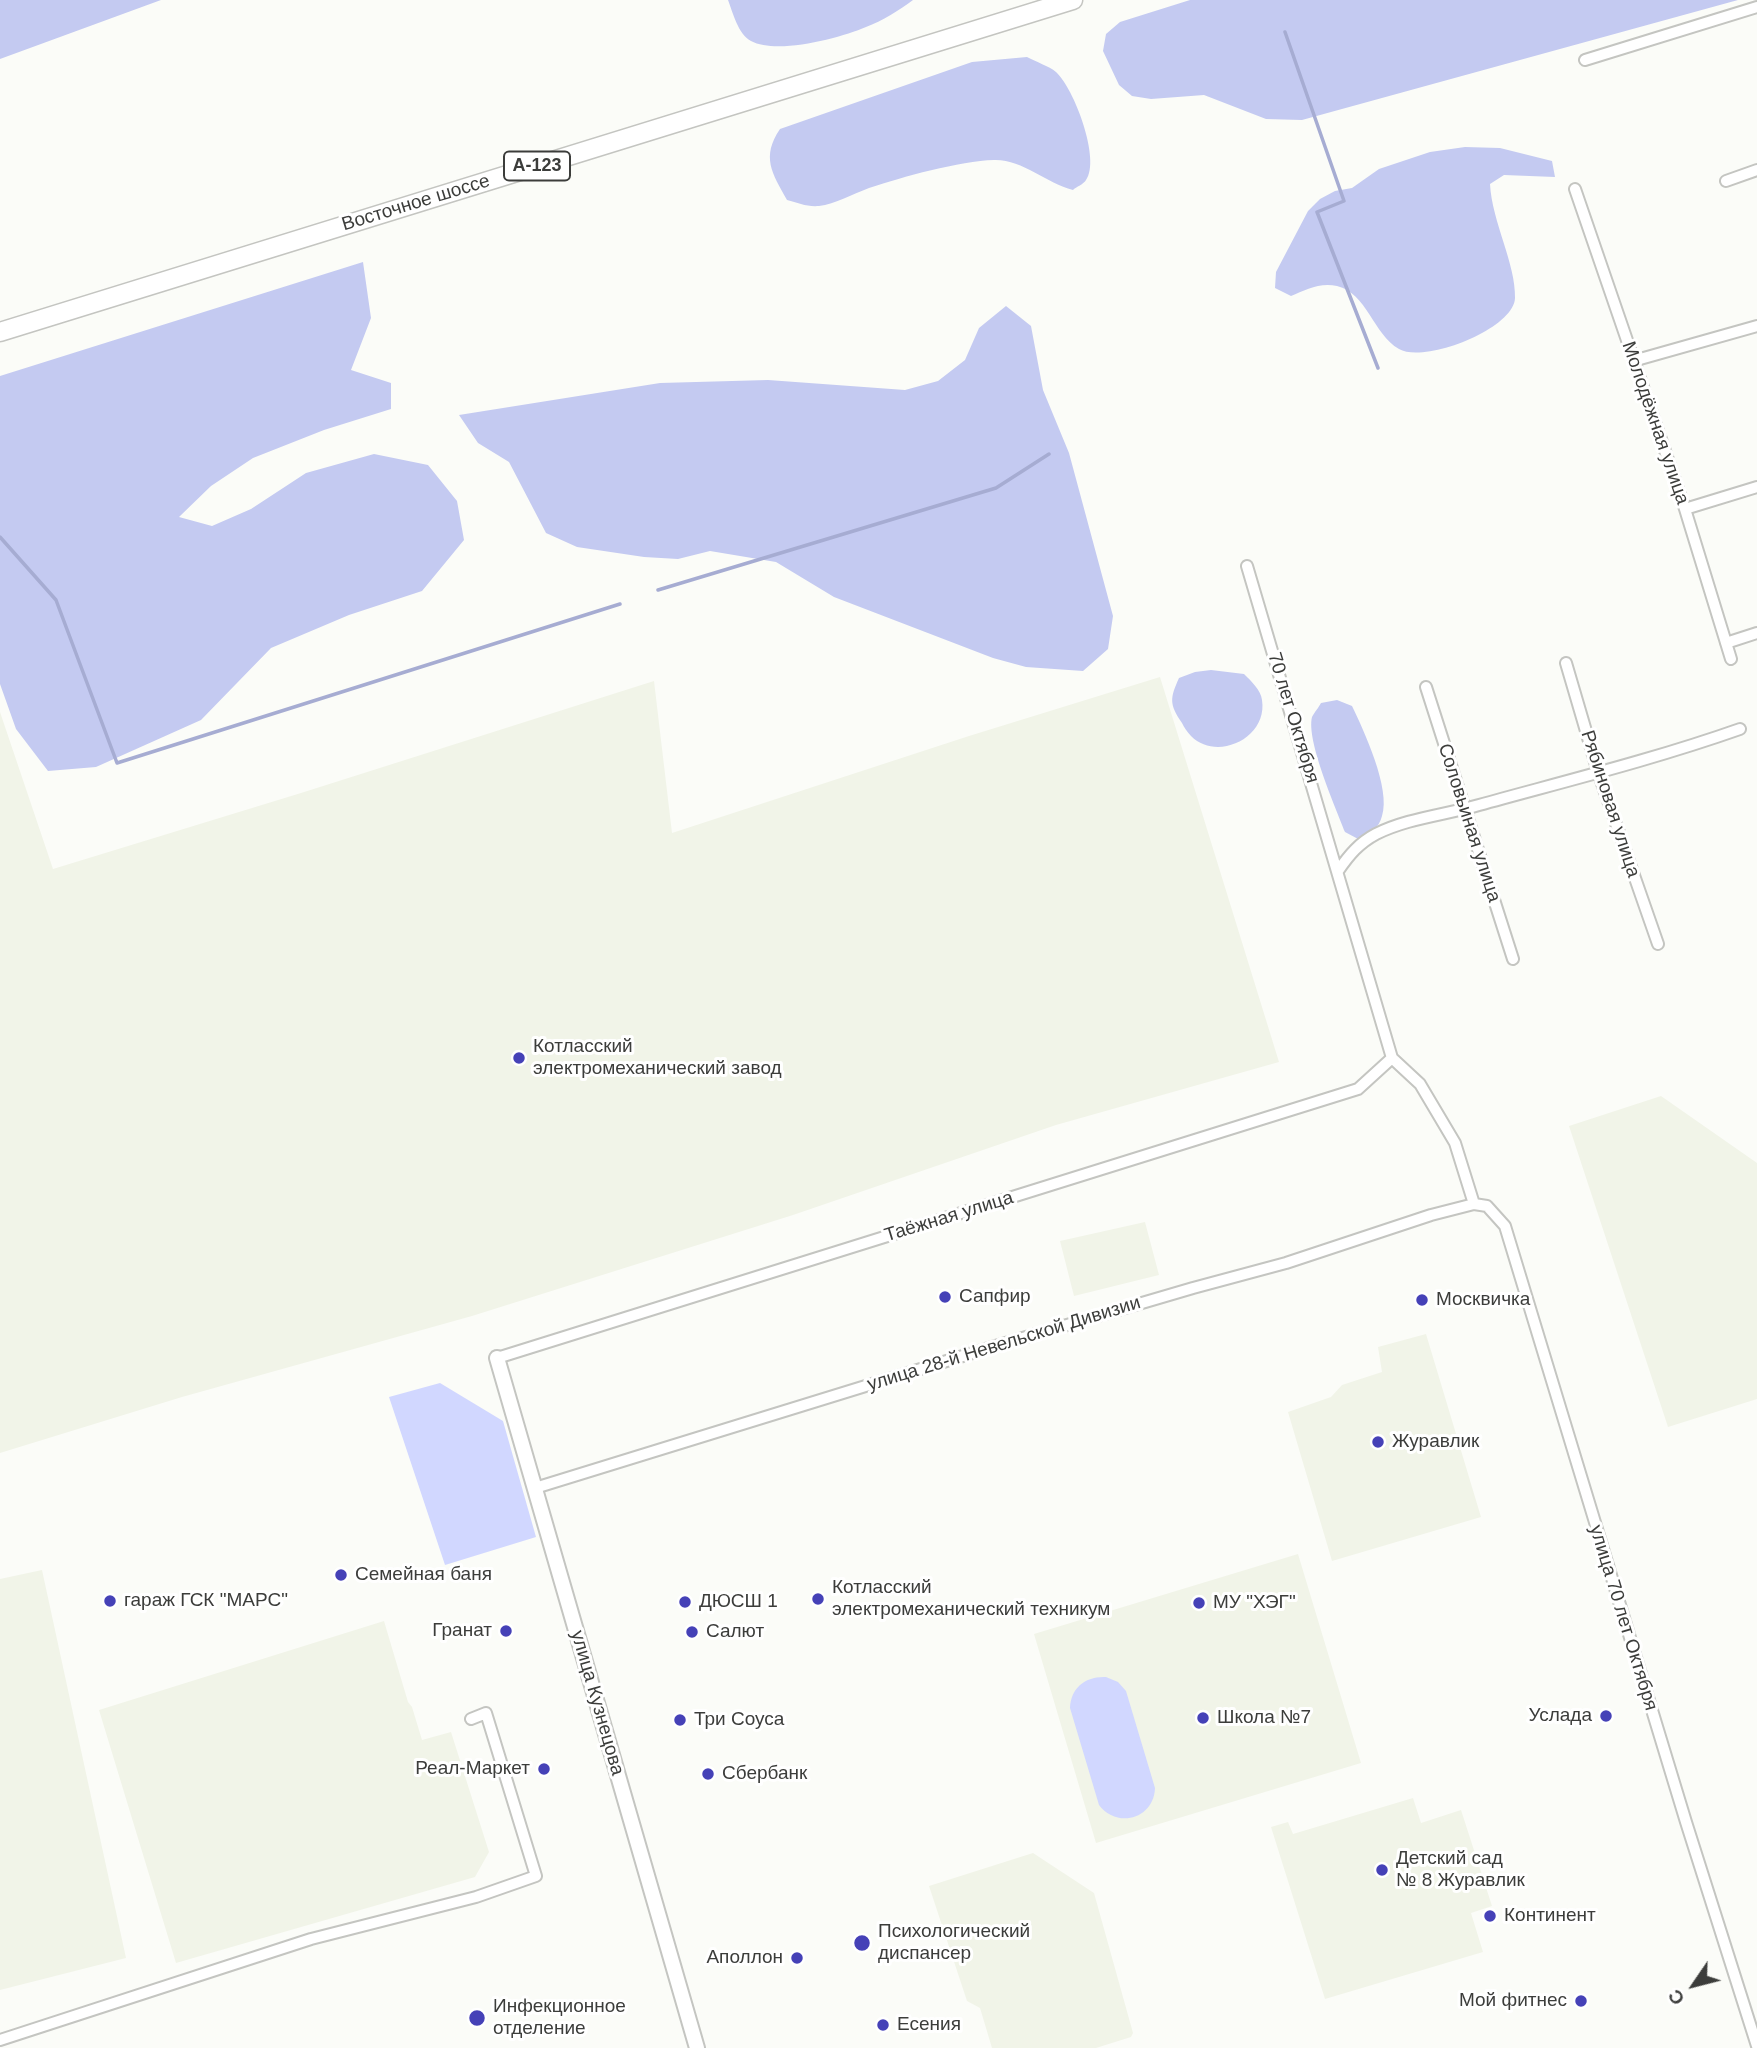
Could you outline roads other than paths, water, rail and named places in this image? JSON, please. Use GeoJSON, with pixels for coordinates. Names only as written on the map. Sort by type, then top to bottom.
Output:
{"type":"FeatureCollection","features":[{"type":"Feature","properties":{"kind":"main road","name":"Восточное шоссе"},"geometry":{"type":"LineString","coordinates":[[0,332],[1073,0]]}},
{"type":"Feature","properties":{"kind":"street"},"geometry":{"type":"LineString","coordinates":[[1585,60],[1757,7]]}},
{"type":"Feature","properties":{"kind":"street"},"geometry":{"type":"LineString","coordinates":[[1726,181],[1757,170]]}},
{"type":"Feature","properties":{"kind":"street","name":"Молодёжная улица"},"geometry":{"type":"LineString","coordinates":[[1575,189],[1685,509],[1731,659]]}},
{"type":"Feature","properties":{"kind":"street"},"geometry":{"type":"LineString","coordinates":[[1633,361],[1757,326]]}},
{"type":"Feature","properties":{"kind":"street"},"geometry":{"type":"LineString","coordinates":[[1685,509],[1757,487]]}},
{"type":"Feature","properties":{"kind":"street","name":"70 лет Октября"},"geometry":{"type":"LineString","coordinates":[[1247,566],[1392,1058]]}},
{"type":"Feature","properties":{"kind":"street"},"geometry":{"type":"LineString","coordinates":[[1726,643],[1757,634]]}},
{"type":"Feature","properties":{"kind":"street","name":"Рябиновая улица"},"geometry":{"type":"LineString","coordinates":[[1566,663],[1598,772],[1658,944]]}},
{"type":"Feature","properties":{"kind":"street","name":"Соловьиная улица"},"geometry":{"type":"LineString","coordinates":[[1426,687],[1513,959]]}},
{"type":"Feature","properties":{"kind":"street"},"geometry":{"type":"LineString","coordinates":[[1338,870],[1353,849],[1394,826],[1464,810],[1681,750],[1740,729]]}},
{"type":"Feature","properties":{"kind":"street"},"geometry":{"type":"LineString","coordinates":[[1392,1058],[1420,1084],[1455,1143],[1474,1204]]}},
{"type":"Feature","properties":{"kind":"street","name":"Таёжная улица"},"geometry":{"type":"LineString","coordinates":[[497,1358],[1358,1089],[1392,1058]]}},
{"type":"Feature","properties":{"kind":"street","name":"улица 28-й Невельской Дивизии"},"geometry":{"type":"LineString","coordinates":[[536,1488],[992,1347],[1193,1288],[1286,1264],[1431,1215],[1474,1204]]}},
{"type":"Feature","properties":{"kind":"street","name":"улица 70 лет Октября"},"geometry":{"type":"LineString","coordinates":[[1474,1204],[1487,1206],[1505,1226],[1757,2046]]}},
{"type":"Feature","properties":{"kind":"street","name":"улица Кузнецова"},"geometry":{"type":"LineString","coordinates":[[497,1358],[697,2048]]}},
{"type":"Feature","properties":{"kind":"street"},"geometry":{"type":"LineString","coordinates":[[0,2040],[310,1939],[476,1897],[536,1876],[486,1713],[471,1719]]}},
{"type":"Feature","properties":{"kind":"waterway"},"geometry":{"type":"LineString","coordinates":[[1285,32],[1344,201],[1317,212],[1378,368]]}},
{"type":"Feature","properties":{"kind":"waterway"},"geometry":{"type":"LineString","coordinates":[[658,590],[996,488],[1049,454]]}},
{"type":"Feature","properties":{"kind":"waterway"},"geometry":{"type":"LineString","coordinates":[[0,537],[56,600],[117,763],[620,604]]}},
{"type":"Feature","properties":{"kind":"place","name":"Котласский электромеханический завод"},"geometry":{"type":"Point","coordinates":[519,1058]}},
{"type":"Feature","properties":{"kind":"place","name":"Сапфир"},"geometry":{"type":"Point","coordinates":[945,1297]}},
{"type":"Feature","properties":{"kind":"place","name":"Москвичка"},"geometry":{"type":"Point","coordinates":[1422,1300]}},
{"type":"Feature","properties":{"kind":"place","name":"Журавлик"},"geometry":{"type":"Point","coordinates":[1378,1442]}},
{"type":"Feature","properties":{"kind":"place","name":"Семейная баня"},"geometry":{"type":"Point","coordinates":[341,1575]}},
{"type":"Feature","properties":{"kind":"place","name":"Котласский электромеханический техникум"},"geometry":{"type":"Point","coordinates":[818,1599]}},
{"type":"Feature","properties":{"kind":"place","name":"гараж ГСК \"МАРС\""},"geometry":{"type":"Point","coordinates":[110,1601]}},
{"type":"Feature","properties":{"kind":"place","name":"ДЮСШ 1"},"geometry":{"type":"Point","coordinates":[685,1602]}},
{"type":"Feature","properties":{"kind":"place","name":"МУ \"ХЭГ\""},"geometry":{"type":"Point","coordinates":[1199,1603]}},
{"type":"Feature","properties":{"kind":"place","name":"Гранат"},"geometry":{"type":"Point","coordinates":[506,1631]}},
{"type":"Feature","properties":{"kind":"place","name":"Салют"},"geometry":{"type":"Point","coordinates":[692,1632]}},
{"type":"Feature","properties":{"kind":"place","name":"Услада"},"geometry":{"type":"Point","coordinates":[1606,1716]}},
{"type":"Feature","properties":{"kind":"place","name":"Школа №7"},"geometry":{"type":"Point","coordinates":[1203,1718]}},
{"type":"Feature","properties":{"kind":"place","name":"Три Соуса"},"geometry":{"type":"Point","coordinates":[680,1720]}},
{"type":"Feature","properties":{"kind":"place","name":"Реал-Маркет"},"geometry":{"type":"Point","coordinates":[544,1769]}},
{"type":"Feature","properties":{"kind":"place","name":"Сбербанк"},"geometry":{"type":"Point","coordinates":[708,1774]}},
{"type":"Feature","properties":{"kind":"place","name":"Детский сад № 8 Журавлик"},"geometry":{"type":"Point","coordinates":[1382,1870]}},
{"type":"Feature","properties":{"kind":"place","name":"Континент"},"geometry":{"type":"Point","coordinates":[1490,1916]}},
{"type":"Feature","properties":{"kind":"place","name":"Психологический диспансер"},"geometry":{"type":"Point","coordinates":[862,1943]}},
{"type":"Feature","properties":{"kind":"place","name":"Аполлон"},"geometry":{"type":"Point","coordinates":[797,1958]}},
{"type":"Feature","properties":{"kind":"place","name":"Мой фитнес"},"geometry":{"type":"Point","coordinates":[1581,2001]}},
{"type":"Feature","properties":{"kind":"place","name":"Инфекционное отделение"},"geometry":{"type":"Point","coordinates":[477,2018]}},
{"type":"Feature","properties":{"kind":"place","name":"Есения"},"geometry":{"type":"Point","coordinates":[883,2025]}}]}
